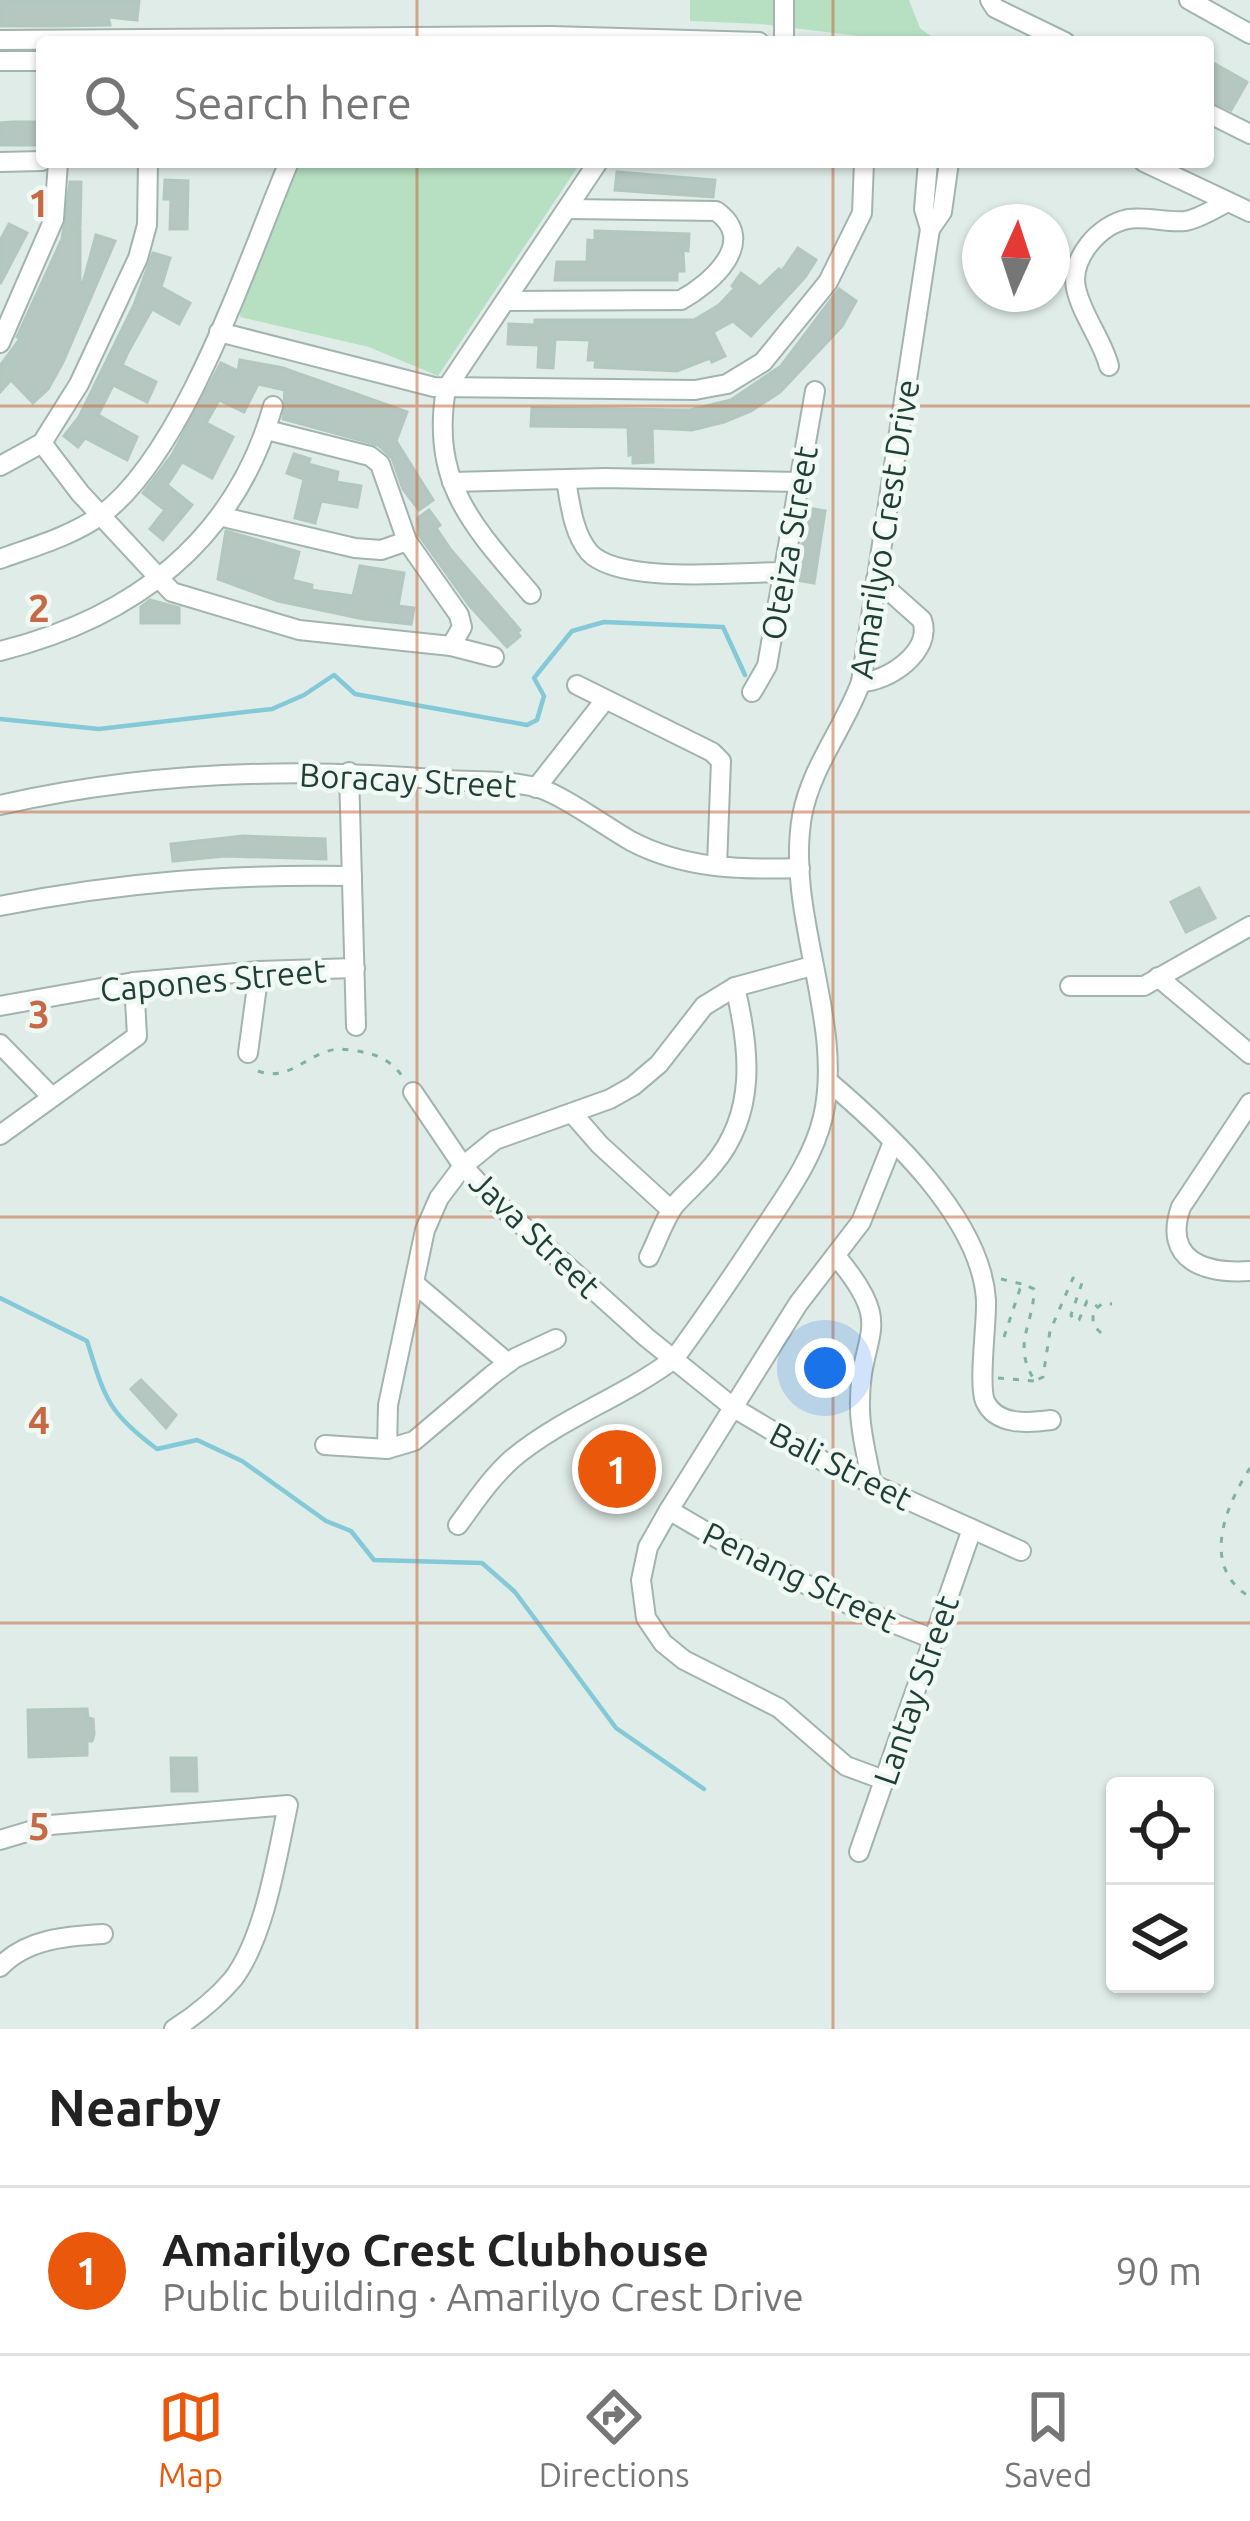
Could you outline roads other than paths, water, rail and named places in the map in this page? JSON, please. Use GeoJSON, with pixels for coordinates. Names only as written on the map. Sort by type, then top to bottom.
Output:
{"type":"FeatureCollection","features":[{"type":"Feature","properties":{"kind":"street"},"geometry":{"type":"LineString","coordinates":[[784,0],[784,36]]}},
{"type":"Feature","properties":{"kind":"street"},"geometry":{"type":"LineString","coordinates":[[991,0],[995,8],[1052,36]]}},
{"type":"Feature","properties":{"kind":"street"},"geometry":{"type":"LineString","coordinates":[[1189,0],[1250,34]]}},
{"type":"Feature","properties":{"kind":"street"},"geometry":{"type":"LineString","coordinates":[[0,40],[36,40]]}},
{"type":"Feature","properties":{"kind":"street"},"geometry":{"type":"LineString","coordinates":[[0,61],[36,61]]}},
{"type":"Feature","properties":{"kind":"street"},"geometry":{"type":"LineString","coordinates":[[1214,116],[1250,134]]}},
{"type":"Feature","properties":{"kind":"street"},"geometry":{"type":"LineString","coordinates":[[0,162],[36,161]]}},
{"type":"Feature","properties":{"kind":"street"},"geometry":{"type":"LineString","coordinates":[[0,343],[54,219],[58,168]]}},
{"type":"Feature","properties":{"kind":"street"},"geometry":{"type":"LineString","coordinates":[[0,466],[42,442],[65,410],[138,257],[147,226],[148,168]]}},
{"type":"Feature","properties":{"kind":"street"},"geometry":{"type":"LineString","coordinates":[[0,559],[46,543],[100,515],[145,471],[219,332],[287,168]]}},
{"type":"Feature","properties":{"kind":"street"},"geometry":{"type":"LineString","coordinates":[[531,594],[485,540],[452,482],[441,449],[446,388],[594,168]]}},
{"type":"Feature","properties":{"kind":"street"},"geometry":{"type":"LineString","coordinates":[[219,332],[446,388],[694,390],[727,383],[763,362],[828,282],[862,213],[864,168]]}},
{"type":"Feature","properties":{"kind":"street","name":"Amarilyo Crest Drive"},"geometry":{"type":"LineString","coordinates":[[458,1526],[485,1486],[514,1458],[674,1359],[809,1155],[823,1119],[828,1081],[800,868],[802,817],[812,782],[861,682],[930,230],[924,209],[927,168]]}},
{"type":"Feature","properties":{"kind":"street","name":"Amarilyo Crest Drive"},"geometry":{"type":"LineString","coordinates":[[930,230],[942,212],[948,168]]}},
{"type":"Feature","properties":{"kind":"street"},"geometry":{"type":"LineString","coordinates":[[1157,168],[1250,212]]}},
{"type":"Feature","properties":{"kind":"street"},"geometry":{"type":"LineString","coordinates":[[1108,366],[1104,346],[1096,338],[1075,285],[1080,259],[1096,234],[1128,219],[1188,221],[1228,202]]}},
{"type":"Feature","properties":{"kind":"street"},"geometry":{"type":"LineString","coordinates":[[508,301],[681,300],[703,288],[734,249],[736,234],[730,220],[716,211],[569,208]]}},
{"type":"Feature","properties":{"kind":"street","name":"Oteiza Street"},"geometry":{"type":"LineString","coordinates":[[752,692],[766,666],[815,391]]}},
{"type":"Feature","properties":{"kind":"street"},"geometry":{"type":"LineString","coordinates":[[0,651],[96,619],[159,581],[223,517],[273,406]]}},
{"type":"Feature","properties":{"kind":"street"},"geometry":{"type":"LineString","coordinates":[[266,430],[370,456],[380,464],[407,541],[459,615],[462,627],[451,646]]}},
{"type":"Feature","properties":{"kind":"street"},"geometry":{"type":"LineString","coordinates":[[42,442],[159,581],[191,599],[299,630],[451,646],[494,656]]}},
{"type":"Feature","properties":{"kind":"street"},"geometry":{"type":"LineString","coordinates":[[566,480],[587,550],[605,565],[632,572],[784,572]]}},
{"type":"Feature","properties":{"kind":"street"},"geometry":{"type":"LineString","coordinates":[[452,482],[800,482]]}},
{"type":"Feature","properties":{"kind":"street"},"geometry":{"type":"LineString","coordinates":[[223,517],[355,548],[381,550],[407,541]]}},
{"type":"Feature","properties":{"kind":"street"},"geometry":{"type":"LineString","coordinates":[[861,682],[887,679],[924,641],[926,630],[922,620],[876,579]]}},
{"type":"Feature","properties":{"kind":"street"},"geometry":{"type":"LineString","coordinates":[[577,685],[712,752],[721,761],[717,866]]}},
{"type":"Feature","properties":{"kind":"street"},"geometry":{"type":"LineString","coordinates":[[536,788],[605,700]]}},
{"type":"Feature","properties":{"kind":"street"},"geometry":{"type":"LineString","coordinates":[[349,772],[356,1026]]}},
{"type":"Feature","properties":{"kind":"street","name":"Boracay Street"},"geometry":{"type":"LineString","coordinates":[[0,805],[56,793],[206,776],[349,772],[536,788],[638,844],[684,860],[717,866],[800,868]]}},
{"type":"Feature","properties":{"kind":"street"},"geometry":{"type":"LineString","coordinates":[[0,907],[172,878],[352,876]]}},
{"type":"Feature","properties":{"kind":"street"},"geometry":{"type":"LineString","coordinates":[[1070,986],[1144,986],[1250,926]]}},
{"type":"Feature","properties":{"kind":"street"},"geometry":{"type":"LineString","coordinates":[[387,1449],[388,1405],[432,1214],[464,1166],[494,1139],[633,1086],[659,1064],[704,1006],[735,987],[812,966]]}},
{"type":"Feature","properties":{"kind":"street","name":"Capones Street"},"geometry":{"type":"LineString","coordinates":[[0,1006],[134,982],[355,968]]}},
{"type":"Feature","properties":{"kind":"street"},"geometry":{"type":"LineString","coordinates":[[248,1053],[259,971]]}},
{"type":"Feature","properties":{"kind":"street"},"geometry":{"type":"LineString","coordinates":[[1158,977],[1250,1054]]}},
{"type":"Feature","properties":{"kind":"street"},"geometry":{"type":"LineString","coordinates":[[0,1135],[137,1036],[134,982]]}},
{"type":"Feature","properties":{"kind":"street"},"geometry":{"type":"LineString","coordinates":[[649,1257],[671,1210],[733,1136],[747,1094],[748,1060],[735,987]]}},
{"type":"Feature","properties":{"kind":"street"},"geometry":{"type":"LineString","coordinates":[[0,1044],[52,1096]]}},
{"type":"Feature","properties":{"kind":"street"},"geometry":{"type":"LineString","coordinates":[[828,1081],[893,1142],[973,1245],[986,1297],[983,1399],[994,1413],[1021,1424],[1051,1420]]}},
{"type":"Feature","properties":{"kind":"street","name":"Java Street"},"geometry":{"type":"LineString","coordinates":[[413,1092],[464,1166],[495,1201],[674,1359]]}},
{"type":"Feature","properties":{"kind":"street"},"geometry":{"type":"LineString","coordinates":[[1250,1103],[1181,1208],[1174,1227],[1183,1253],[1215,1274],[1250,1270]]}},
{"type":"Feature","properties":{"kind":"street"},"geometry":{"type":"LineString","coordinates":[[572,1113],[671,1210]]}},
{"type":"Feature","properties":{"kind":"street"},"geometry":{"type":"LineString","coordinates":[[884,1780],[833,1758],[778,1708],[684,1660],[663,1643],[646,1618],[640,1580],[648,1547],[669,1510],[798,1304],[861,1222],[893,1142]]}},
{"type":"Feature","properties":{"kind":"street"},"geometry":{"type":"LineString","coordinates":[[836,1256],[864,1289],[872,1315],[860,1412],[872,1484]]}},
{"type":"Feature","properties":{"kind":"street"},"geometry":{"type":"LineString","coordinates":[[414,1283],[508,1363]]}},
{"type":"Feature","properties":{"kind":"street"},"geometry":{"type":"LineString","coordinates":[[325,1445],[387,1449],[414,1441],[508,1363],[556,1340]]}},
{"type":"Feature","properties":{"kind":"street","name":"Bali Street"},"geometry":{"type":"LineString","coordinates":[[674,1359],[734,1408],[799,1449],[1021,1551]]}},
{"type":"Feature","properties":{"kind":"street","name":"Penang Street"},"geometry":{"type":"LineString","coordinates":[[669,1510],[758,1564],[849,1607],[933,1639]]}},
{"type":"Feature","properties":{"kind":"street","name":"Lantay Street"},"geometry":{"type":"LineString","coordinates":[[859,1852],[972,1529]]}},
{"type":"Feature","properties":{"kind":"street"},"geometry":{"type":"LineString","coordinates":[[0,1840],[50,1825],[288,1805],[256,1930],[235,1976],[203,2010],[175,2029]]}},
{"type":"Feature","properties":{"kind":"street"},"geometry":{"type":"LineString","coordinates":[[0,1967],[40,1942],[103,1934]]}},
{"type":"Feature","properties":{"kind":"waterway"},"geometry":{"type":"LineString","coordinates":[[0,719],[99,729],[272,709],[334,675],[355,694],[527,725],[537,720],[544,696],[534,678],[572,631],[604,622],[723,627],[745,675]]}},
{"type":"Feature","properties":{"kind":"waterway"},"geometry":{"type":"LineString","coordinates":[[0,1298],[87,1341],[110,1402],[157,1449],[197,1440],[242,1461],[326,1521],[351,1531],[374,1560],[482,1563],[515,1592],[616,1728],[704,1789]]}},
{"type":"Feature","properties":{"kind":"place","name":"Amarilyo Crest Clubhouse"},"geometry":{"type":"Point","coordinates":[617,1469]}}]}
